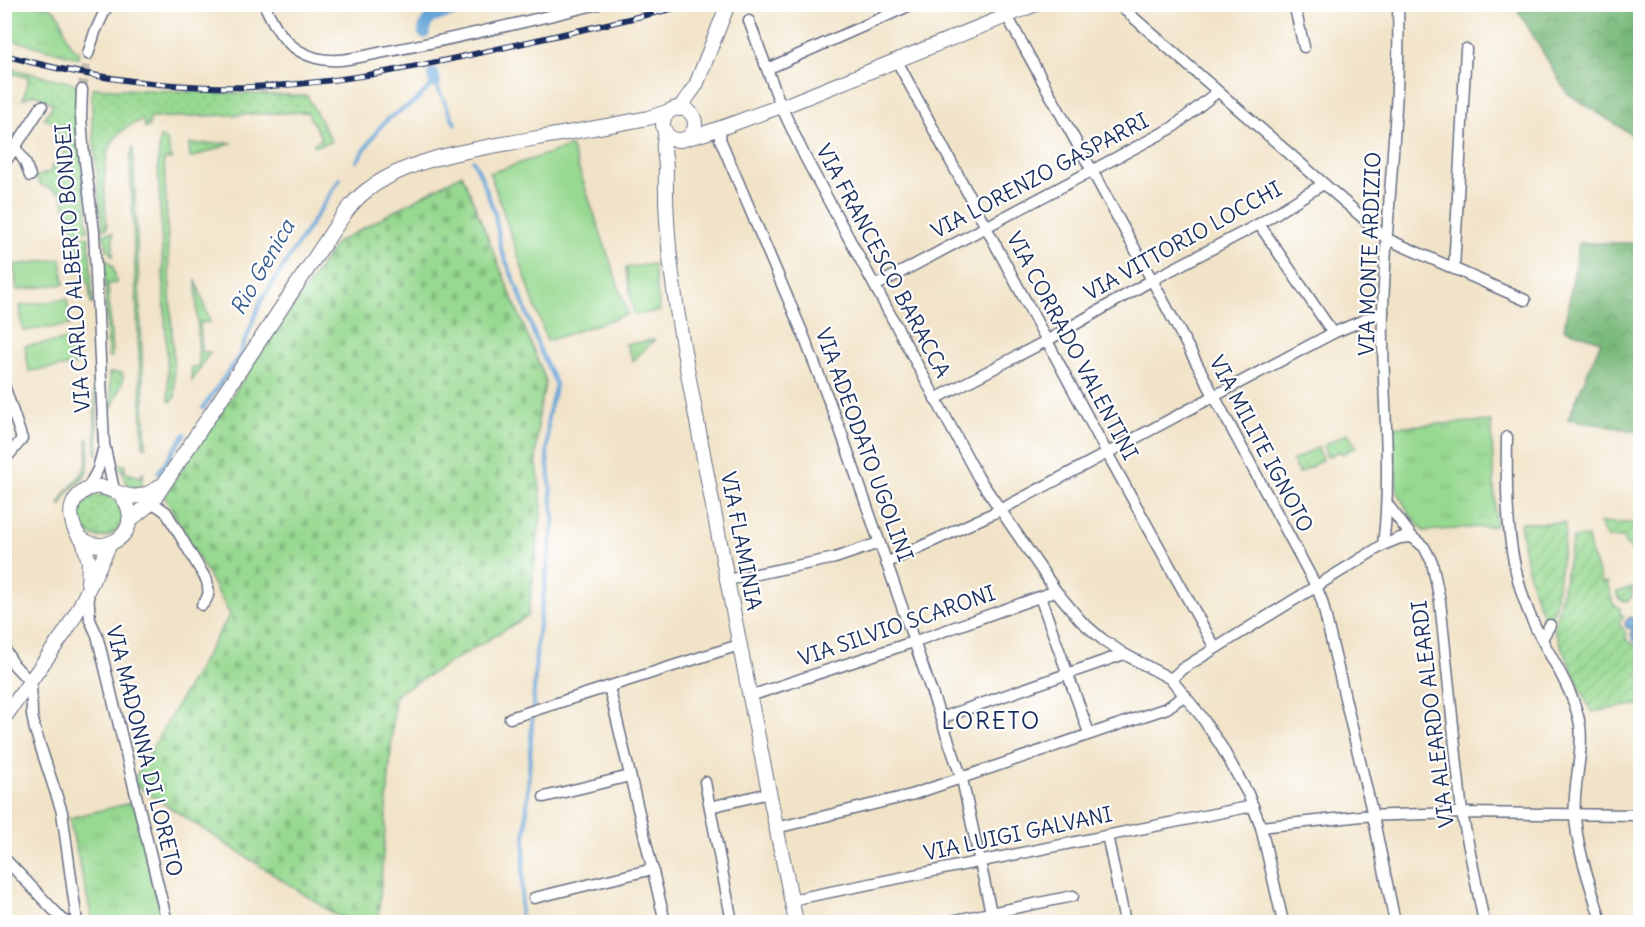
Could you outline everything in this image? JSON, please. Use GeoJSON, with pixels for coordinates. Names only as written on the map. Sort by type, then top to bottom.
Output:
{"type":"FeatureCollection","features":[{"type":"Feature","properties":{"kind":"street"},"geometry":{"type":"LineString","coordinates":[[88,54],[94,32],[108,4]]}},
{"type":"Feature","properties":{"kind":"street"},"geometry":{"type":"LineString","coordinates":[[264,4],[277,31],[287,43],[302,53],[318,59],[346,59],[414,47],[599,4]]}},
{"type":"Feature","properties":{"kind":"street"},"geometry":{"type":"LineString","coordinates":[[665,132],[664,120],[696,85],[728,4]]}},
{"type":"Feature","properties":{"kind":"street"},"geometry":{"type":"LineString","coordinates":[[767,69],[913,4]]}},
{"type":"Feature","properties":{"kind":"street"},"geometry":{"type":"LineString","coordinates":[[648,118],[676,140],[685,139],[781,106],[1036,4]]}},
{"type":"Feature","properties":{"kind":"street"},"geometry":{"type":"LineString","coordinates":[[1118,4],[1387,239],[1525,300]]}},
{"type":"Feature","properties":{"kind":"street"},"geometry":{"type":"LineString","coordinates":[[1294,4],[1304,47]]}},
{"type":"Feature","properties":{"kind":"street","name":"VIA MONTE ARDIZIO"},"geometry":{"type":"LineString","coordinates":[[1383,545],[1388,505],[1383,312],[1397,114],[1398,4]]}},
{"type":"Feature","properties":{"kind":"street","name":"VIA MILITE IGNOTO"},"geometry":{"type":"LineString","coordinates":[[1007,16],[1316,586],[1322,601],[1373,816],[1395,922]]}},
{"type":"Feature","properties":{"kind":"street","name":"VIA FRANCESCO BARACCA"},"geometry":{"type":"LineString","coordinates":[[749,21],[781,106],[978,477],[1056,591],[1081,621],[1124,654],[1171,679]]}},
{"type":"Feature","properties":{"kind":"street"},"geometry":{"type":"LineString","coordinates":[[1454,269],[1466,49]]}},
{"type":"Feature","properties":{"kind":"street","name":"VIA CORRADO VALENTINI"},"geometry":{"type":"LineString","coordinates":[[897,61],[1107,453],[1215,648]]}},
{"type":"Feature","properties":{"kind":"street","name":"VIA CARLO ALBERTO BONDEI"},"geometry":{"type":"LineString","coordinates":[[82,90],[83,146],[94,232],[104,444],[118,492]]}},
{"type":"Feature","properties":{"kind":"street","name":"VIA LORENZO GASPARRI"},"geometry":{"type":"LineString","coordinates":[[875,286],[1172,128],[1217,92]]}},
{"type":"Feature","properties":{"kind":"street"},"geometry":{"type":"LineString","coordinates":[[4,164],[42,106]]}},
{"type":"Feature","properties":{"kind":"street"},"geometry":{"type":"LineString","coordinates":[[129,521],[152,502],[170,477],[336,226],[367,190],[406,169],[446,157],[648,118],[674,110],[688,112],[694,120],[693,130],[666,165]]}},
{"type":"Feature","properties":{"kind":"street","name":"VIA ADEODATO UGOLINI"},"geometry":{"type":"LineString","coordinates":[[721,128],[720,139],[803,334],[841,432],[962,778],[992,918]]}},
{"type":"Feature","properties":{"kind":"street","name":"VIA FLAMINIA"},"geometry":{"type":"LineString","coordinates":[[665,132],[663,146],[666,165],[667,237],[678,320],[739,645],[796,922]]}},
{"type":"Feature","properties":{"kind":"street"},"geometry":{"type":"LineString","coordinates":[[15,147],[25,162],[30,176]]}},
{"type":"Feature","properties":{"kind":"street","name":"VIA VITTORIO LOCCHI"},"geometry":{"type":"LineString","coordinates":[[935,399],[1259,224],[1323,184]]}},
{"type":"Feature","properties":{"kind":"street"},"geometry":{"type":"LineString","coordinates":[[1259,224],[1333,333]]}},
{"type":"Feature","properties":{"kind":"street"},"geometry":{"type":"LineString","coordinates":[[886,563],[1000,510],[1333,333],[1383,312]]}},
{"type":"Feature","properties":{"kind":"street"},"geometry":{"type":"LineString","coordinates":[[4,386],[22,439],[4,461]]}},
{"type":"Feature","properties":{"kind":"street"},"geometry":{"type":"LineString","coordinates":[[1507,437],[1510,537],[1516,576],[1529,614],[1570,695],[1580,724],[1581,753],[1574,815],[1579,844],[1600,922]]}},
{"type":"Feature","properties":{"kind":"street","name":"VIA CARLO ALBERTO BONDEI"},"geometry":{"type":"LineString","coordinates":[[88,488],[98,469],[104,444]]}},
{"type":"Feature","properties":{"kind":"street"},"geometry":{"type":"LineString","coordinates":[[88,588],[89,562],[82,540],[74,531],[70,513],[78,495],[88,488],[101,486],[141,497],[153,491],[170,477]]}},
{"type":"Feature","properties":{"kind":"street"},"geometry":{"type":"LineString","coordinates":[[82,540],[96,546],[110,544],[119,540],[126,531],[129,507],[118,492]]}},
{"type":"Feature","properties":{"kind":"street"},"geometry":{"type":"LineString","coordinates":[[152,502],[166,512],[207,581],[209,592],[207,600],[202,605]]}},
{"type":"Feature","properties":{"kind":"street"},"geometry":{"type":"LineString","coordinates":[[1388,505],[1412,537]]}},
{"type":"Feature","properties":{"kind":"street"},"geometry":{"type":"LineString","coordinates":[[1283,922],[1261,827],[1253,806],[1221,746],[1171,679],[1182,669],[1215,648],[1383,545],[1400,538],[1412,537]]}},
{"type":"Feature","properties":{"kind":"street","name":"VIA ALEARDO ALEARDI"},"geometry":{"type":"LineString","coordinates":[[1412,537],[1424,547],[1432,562],[1440,601],[1462,813],[1480,922]]}},
{"type":"Feature","properties":{"kind":"street"},"geometry":{"type":"LineString","coordinates":[[727,580],[835,558],[879,543]]}},
{"type":"Feature","properties":{"kind":"street"},"geometry":{"type":"LineString","coordinates":[[4,718],[66,631],[110,544]]}},
{"type":"Feature","properties":{"kind":"street","name":"VIA MADONNA DI LORETO"},"geometry":{"type":"LineString","coordinates":[[88,588],[90,620],[97,635],[167,922]]}},
{"type":"Feature","properties":{"kind":"street","name":"VIA SILVIO SCARONI"},"geometry":{"type":"LineString","coordinates":[[750,696],[913,642],[1056,591]]}},
{"type":"Feature","properties":{"kind":"street"},"geometry":{"type":"LineString","coordinates":[[1040,597],[1089,734]]}},
{"type":"Feature","properties":{"kind":"street"},"geometry":{"type":"LineString","coordinates":[[1542,639],[1550,625]]}},
{"type":"Feature","properties":{"kind":"street"},"geometry":{"type":"LineString","coordinates":[[510,718],[739,645]]}},
{"type":"Feature","properties":{"kind":"street"},"geometry":{"type":"LineString","coordinates":[[4,648],[14,665],[31,683],[35,730],[62,812],[77,922]]}},
{"type":"Feature","properties":{"kind":"street"},"geometry":{"type":"LineString","coordinates":[[940,718],[1124,654]]}},
{"type":"Feature","properties":{"kind":"street"},"geometry":{"type":"LineString","coordinates":[[4,705],[31,683]]}},
{"type":"Feature","properties":{"kind":"street"},"geometry":{"type":"LineString","coordinates":[[609,687],[665,922]]}},
{"type":"Feature","properties":{"kind":"street"},"geometry":{"type":"LineString","coordinates":[[776,828],[911,795],[1167,708],[1185,695]]}},
{"type":"Feature","properties":{"kind":"street"},"geometry":{"type":"LineString","coordinates":[[543,796],[630,776]]}},
{"type":"Feature","properties":{"kind":"street"},"geometry":{"type":"LineString","coordinates":[[705,782],[732,922]]}},
{"type":"Feature","properties":{"kind":"street"},"geometry":{"type":"LineString","coordinates":[[710,807],[769,793]]}},
{"type":"Feature","properties":{"kind":"street","name":"VIA LUIGI GALVANI"},"geometry":{"type":"LineString","coordinates":[[791,900],[1253,806]]}},
{"type":"Feature","properties":{"kind":"street"},"geometry":{"type":"LineString","coordinates":[[1261,827],[1373,816],[1462,813],[1641,815]]}},
{"type":"Feature","properties":{"kind":"street"},"geometry":{"type":"LineString","coordinates":[[1107,835],[1125,922]]}},
{"type":"Feature","properties":{"kind":"street"},"geometry":{"type":"LineString","coordinates":[[4,858],[64,921],[68,922]]}},
{"type":"Feature","properties":{"kind":"street"},"geometry":{"type":"LineString","coordinates":[[534,898],[653,869]]}},
{"type":"Feature","properties":{"kind":"street"},"geometry":{"type":"LineString","coordinates":[[946,922],[992,918],[1073,896]]}},
{"type":"Feature","properties":{"kind":"green space"},"geometry":{"type":"Polygon","coordinates":[[[34,4],[52,8],[61,20],[69,42],[79,51],[78,58],[5,38],[4,5],[34,4]]]}},
{"type":"Feature","properties":{"kind":"green space"},"geometry":{"type":"Polygon","coordinates":[[[1515,5],[1627,5],[1640,14],[1640,140],[1567,93],[1515,5]]]}},
{"type":"Feature","properties":{"kind":"green space"},"geometry":{"type":"Polygon","coordinates":[[[4,67],[77,84],[88,230],[73,233],[61,193],[41,185],[35,177],[52,171],[51,166],[67,161],[53,122],[44,119],[53,104],[35,94],[23,99],[29,78],[5,71],[4,67]]]}},
{"type":"Feature","properties":{"kind":"green space"},"geometry":{"type":"Polygon","coordinates":[[[92,88],[307,96],[332,142],[315,146],[314,143],[322,139],[307,112],[150,118],[149,127],[145,128],[143,120],[136,122],[116,136],[110,147],[104,174],[107,228],[102,229],[92,119],[92,88]]]}},
{"type":"Feature","properties":{"kind":"green space"},"geometry":{"type":"Polygon","coordinates":[[[160,137],[166,139],[172,159],[164,159],[175,397],[171,402],[169,401],[158,163],[160,137]]]}},
{"type":"Feature","properties":{"kind":"green space"},"geometry":{"type":"Polygon","coordinates":[[[233,143],[190,158],[189,144],[233,143]]]}},
{"type":"Feature","properties":{"kind":"green space"},"geometry":{"type":"Polygon","coordinates":[[[571,146],[628,314],[547,341],[490,173],[571,146]]]}},
{"type":"Feature","properties":{"kind":"green space"},"geometry":{"type":"Polygon","coordinates":[[[133,147],[146,447],[143,445],[130,157],[133,147]]]}},
{"type":"Feature","properties":{"kind":"green space"},"geometry":{"type":"Polygon","coordinates":[[[462,174],[546,381],[539,411],[536,454],[542,507],[528,616],[395,695],[378,922],[347,922],[132,783],[230,614],[164,496],[336,243],[462,174]]]}},
{"type":"Feature","properties":{"kind":"green space"},"geometry":{"type":"Polygon","coordinates":[[[103,233],[113,233],[113,256],[107,249],[103,233]]]}},
{"type":"Feature","properties":{"kind":"green space"},"geometry":{"type":"Polygon","coordinates":[[[89,236],[93,304],[91,304],[89,287],[75,238],[89,236]]]}},
{"type":"Feature","properties":{"kind":"green space"},"geometry":{"type":"Polygon","coordinates":[[[1579,243],[1640,243],[1640,432],[1568,419],[1601,341],[1564,329],[1579,243]]]}},
{"type":"Feature","properties":{"kind":"green space"},"geometry":{"type":"Polygon","coordinates":[[[104,257],[113,266],[117,283],[108,284],[112,357],[108,357],[104,257]]]}},
{"type":"Feature","properties":{"kind":"green space"},"geometry":{"type":"Polygon","coordinates":[[[61,259],[64,284],[17,290],[14,265],[61,259]]]}},
{"type":"Feature","properties":{"kind":"green space"},"geometry":{"type":"Polygon","coordinates":[[[653,264],[660,311],[634,315],[626,268],[653,264]]]}},
{"type":"Feature","properties":{"kind":"green space"},"geometry":{"type":"Polygon","coordinates":[[[196,280],[210,322],[200,323],[202,352],[210,352],[192,381],[191,367],[199,366],[196,280]]]}},
{"type":"Feature","properties":{"kind":"green space"},"geometry":{"type":"Polygon","coordinates":[[[67,299],[70,325],[23,331],[20,306],[67,299]]]}},
{"type":"Feature","properties":{"kind":"green space"},"geometry":{"type":"Polygon","coordinates":[[[73,339],[76,365],[29,371],[25,346],[73,339]]]}},
{"type":"Feature","properties":{"kind":"green space"},"geometry":{"type":"Polygon","coordinates":[[[654,340],[633,361],[626,344],[654,340]]]}},
{"type":"Feature","properties":{"kind":"green space"},"geometry":{"type":"Polygon","coordinates":[[[109,373],[122,373],[123,380],[112,408],[109,373]]]}},
{"type":"Feature","properties":{"kind":"green space"},"geometry":{"type":"Polygon","coordinates":[[[94,388],[96,388],[98,455],[96,455],[94,388]]]}},
{"type":"Feature","properties":{"kind":"green space"},"geometry":{"type":"Polygon","coordinates":[[[1491,421],[1496,526],[1424,531],[1410,515],[1397,491],[1391,427],[1491,421]]]}},
{"type":"Feature","properties":{"kind":"green space"},"geometry":{"type":"Polygon","coordinates":[[[1348,433],[1356,447],[1342,454],[1340,451],[1327,457],[1323,446],[1348,433]]]}},
{"type":"Feature","properties":{"kind":"green space"},"geometry":{"type":"Polygon","coordinates":[[[87,439],[89,439],[89,455],[87,470],[82,479],[67,493],[61,506],[59,505],[65,493],[84,470],[87,458],[87,439]]]}},
{"type":"Feature","properties":{"kind":"green space"},"geometry":{"type":"Polygon","coordinates":[[[1318,447],[1322,460],[1299,474],[1292,461],[1318,447]]]}},
{"type":"Feature","properties":{"kind":"green space"},"geometry":{"type":"Polygon","coordinates":[[[114,448],[116,448],[117,464],[126,465],[124,472],[140,477],[144,471],[141,487],[127,484],[122,471],[124,469],[115,468],[114,448]]]}},
{"type":"Feature","properties":{"kind":"green space"},"geometry":{"type":"Polygon","coordinates":[[[101,495],[116,501],[122,516],[116,531],[101,537],[86,531],[80,516],[86,501],[101,495]]]}},
{"type":"Feature","properties":{"kind":"green space"},"geometry":{"type":"Polygon","coordinates":[[[1520,523],[1565,523],[1555,606],[1549,623],[1537,602],[1533,589],[1520,523]]]}},
{"type":"Feature","properties":{"kind":"green space"},"geometry":{"type":"Polygon","coordinates":[[[1599,523],[1640,523],[1640,565],[1636,554],[1633,554],[1629,546],[1625,545],[1624,538],[1607,538],[1599,523]]]}},
{"type":"Feature","properties":{"kind":"green space"},"geometry":{"type":"Polygon","coordinates":[[[1588,537],[1602,583],[1607,582],[1613,604],[1620,608],[1620,613],[1624,616],[1620,621],[1620,626],[1627,633],[1625,636],[1629,642],[1640,647],[1640,704],[1591,712],[1554,630],[1573,538],[1588,537]]]}},
{"type":"Feature","properties":{"kind":"green space"},"geometry":{"type":"Polygon","coordinates":[[[1632,587],[1632,596],[1629,600],[1623,601],[1618,598],[1617,592],[1632,587]]]}},
{"type":"Feature","properties":{"kind":"green space"},"geometry":{"type":"Polygon","coordinates":[[[135,802],[163,922],[93,922],[69,818],[135,802]]]}},
{"type":"Feature","properties":{"kind":"water"},"geometry":{"type":"Polygon","coordinates":[[[1630,617],[1636,620],[1637,627],[1640,627],[1640,642],[1634,641],[1631,635],[1632,630],[1625,626],[1625,622],[1630,617]]]}},
{"type":"Feature","properties":{"kind":"waterway","name":"Rio Genica"},"geometry":{"type":"LineString","coordinates":[[424,33],[430,18],[475,4]]}},
{"type":"Feature","properties":{"kind":"waterway","name":"Rio Genica"},"geometry":{"type":"LineString","coordinates":[[433,74],[435,82]]}},
{"type":"Feature","properties":{"kind":"waterway","name":"Rio Genica"},"geometry":{"type":"LineString","coordinates":[[357,161],[379,128],[389,118],[413,103],[435,82],[455,124]]}},
{"type":"Feature","properties":{"kind":"waterway"},"geometry":{"type":"LineString","coordinates":[[473,160],[495,214],[501,249],[539,348],[556,384],[548,416],[547,457],[554,520],[537,640],[520,922]]}},
{"type":"Feature","properties":{"kind":"waterway","name":"Rio Genica"},"geometry":{"type":"LineString","coordinates":[[203,408],[239,356],[261,301],[340,179]]}},
{"type":"Feature","properties":{"kind":"waterway","name":"Rio Genica"},"geometry":{"type":"LineString","coordinates":[[158,473],[185,434]]}},
{"type":"Feature","properties":{"kind":"tunnel"},"geometry":{"type":"LineString","coordinates":[[82,90],[88,54]]}},
{"type":"Feature","properties":{"kind":"railway"},"geometry":{"type":"LineString","coordinates":[[4,55],[81,73],[158,84],[210,87],[285,85],[359,76],[433,63],[692,4]]}},
{"type":"Feature","properties":{"kind":"district","name":"LORETO"},"geometry":{"type":"Point","coordinates":[991,721]}}]}
